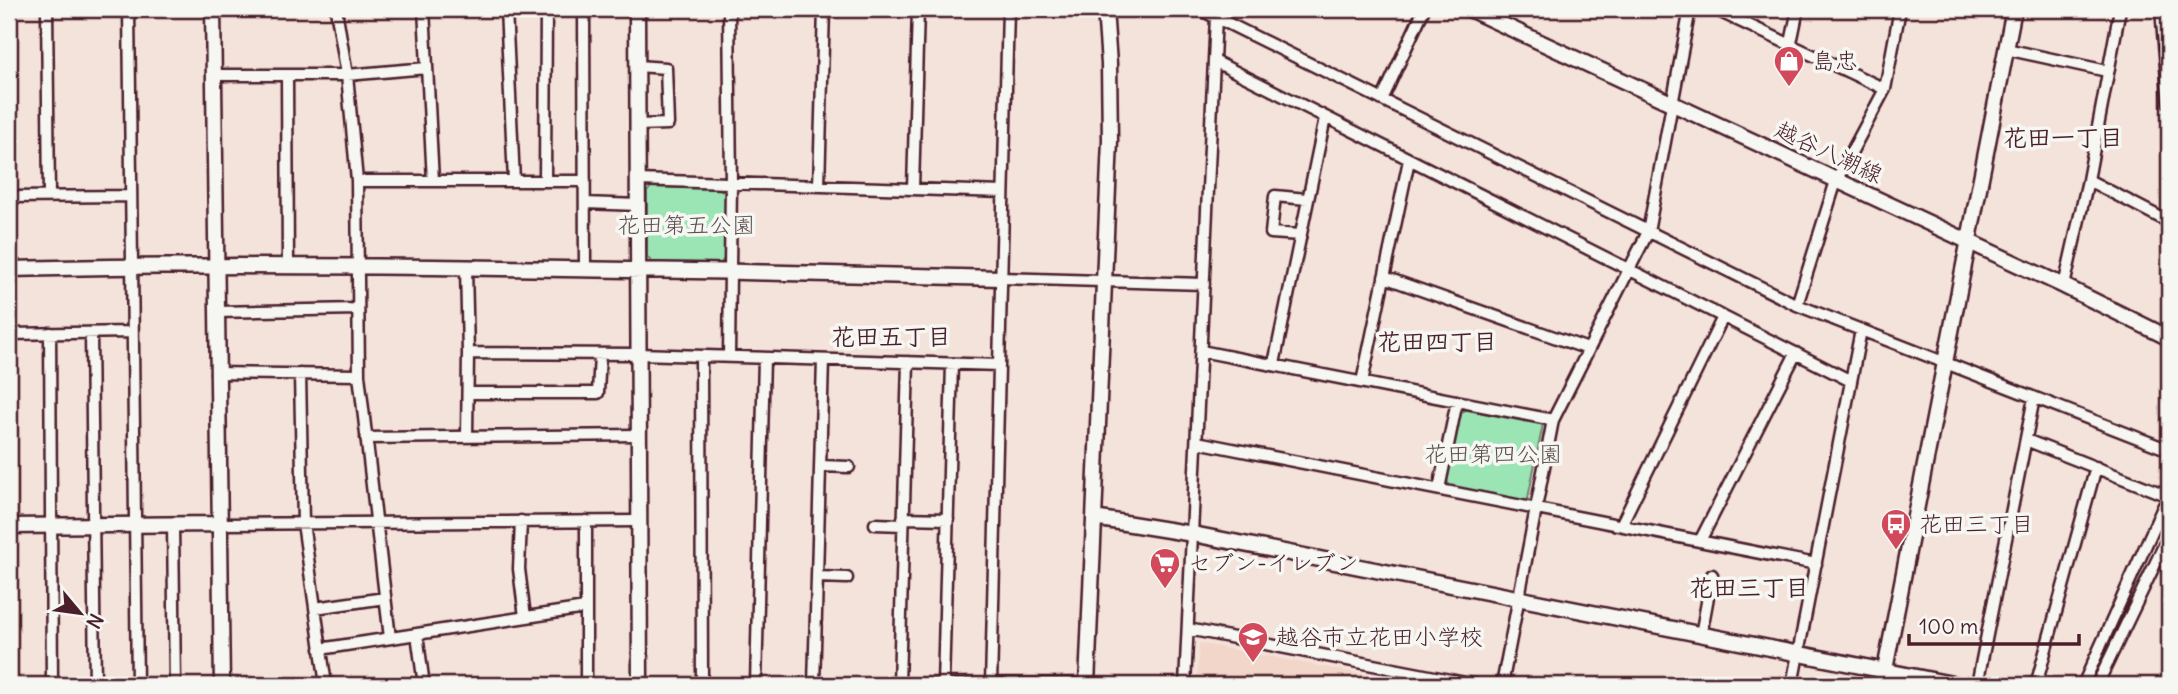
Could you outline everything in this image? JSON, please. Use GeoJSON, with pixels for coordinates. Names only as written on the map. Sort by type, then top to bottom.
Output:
{"type":"FeatureCollection","features":[{"type":"Feature","properties":{"kind":"street"},"geometry":{"type":"LineString","coordinates":[[47,9],[49,197]]}},
{"type":"Feature","properties":{"kind":"street"},"geometry":{"type":"LineString","coordinates":[[129,9],[137,685]]}},
{"type":"Feature","properties":{"kind":"street"},"geometry":{"type":"LineString","coordinates":[[213,9],[222,685]]}},
{"type":"Feature","properties":{"kind":"street"},"geometry":{"type":"LineString","coordinates":[[336,9],[347,75],[357,181],[359,374],[390,638]]}},
{"type":"Feature","properties":{"kind":"street"},"geometry":{"type":"LineString","coordinates":[[424,9],[433,181]]}},
{"type":"Feature","properties":{"kind":"street"},"geometry":{"type":"LineString","coordinates":[[506,9],[514,181]]}},
{"type":"Feature","properties":{"kind":"street"},"geometry":{"type":"LineString","coordinates":[[545,181],[546,9]]}},
{"type":"Feature","properties":{"kind":"street"},"geometry":{"type":"LineString","coordinates":[[584,9],[585,269]]}},
{"type":"Feature","properties":{"kind":"street"},"geometry":{"type":"LineString","coordinates":[[637,9],[640,685]]}},
{"type":"Feature","properties":{"kind":"street"},"geometry":{"type":"LineString","coordinates":[[729,9],[729,357]]}},
{"type":"Feature","properties":{"kind":"street"},"geometry":{"type":"LineString","coordinates":[[819,186],[824,9]]}},
{"type":"Feature","properties":{"kind":"street"},"geometry":{"type":"LineString","coordinates":[[913,189],[918,9]]}},
{"type":"Feature","properties":{"kind":"street"},"geometry":{"type":"LineString","coordinates":[[991,685],[1008,9]]}},
{"type":"Feature","properties":{"kind":"street"},"geometry":{"type":"LineString","coordinates":[[910,685],[1087,684],[1110,140],[1105,9]]}},
{"type":"Feature","properties":{"kind":"street"},"geometry":{"type":"LineString","coordinates":[[1199,9],[1797,305],[2169,450]]}},
{"type":"Feature","properties":{"kind":"street"},"geometry":{"type":"LineString","coordinates":[[1382,100],[1424,9]]}},
{"type":"Feature","properties":{"kind":"street","name":"越谷八潮線"},"geometry":{"type":"LineString","coordinates":[[1469,9],[2064,286],[2169,338]]}},
{"type":"Feature","properties":{"kind":"street"},"geometry":{"type":"LineString","coordinates":[[1502,685],[1552,420],[1648,232],[1690,9]]}},
{"type":"Feature","properties":{"kind":"street"},"geometry":{"type":"LineString","coordinates":[[1714,9],[1885,89]]}},
{"type":"Feature","properties":{"kind":"street"},"geometry":{"type":"LineString","coordinates":[[1791,43],[1798,9]]}},
{"type":"Feature","properties":{"kind":"street"},"geometry":{"type":"LineString","coordinates":[[1797,305],[1836,181],[1885,89],[1900,9]]}},
{"type":"Feature","properties":{"kind":"street"},"geometry":{"type":"LineString","coordinates":[[1882,685],[2014,9]]}},
{"type":"Feature","properties":{"kind":"street"},"geometry":{"type":"LineString","coordinates":[[2064,286],[2088,180],[2120,9]]}},
{"type":"Feature","properties":{"kind":"street"},"geometry":{"type":"LineString","coordinates":[[2161,9],[2169,103]]}},
{"type":"Feature","properties":{"kind":"street"},"geometry":{"type":"LineString","coordinates":[[1185,685],[1216,17]]}},
{"type":"Feature","properties":{"kind":"street"},"geometry":{"type":"LineString","coordinates":[[2006,49],[2107,71]]}},
{"type":"Feature","properties":{"kind":"street"},"geometry":{"type":"LineString","coordinates":[[1214,61],[1851,380]]}},
{"type":"Feature","properties":{"kind":"street"},"geometry":{"type":"LineString","coordinates":[[637,66],[666,68],[668,124],[638,125]]}},
{"type":"Feature","properties":{"kind":"street"},"geometry":{"type":"LineString","coordinates":[[214,75],[347,75],[427,68]]}},
{"type":"Feature","properties":{"kind":"street"},"geometry":{"type":"LineString","coordinates":[[287,75],[288,266]]}},
{"type":"Feature","properties":{"kind":"street"},"geometry":{"type":"LineString","coordinates":[[1274,364],[1325,118]]}},
{"type":"Feature","properties":{"kind":"street"},"geometry":{"type":"LineString","coordinates":[[1362,382],[1409,160]]}},
{"type":"Feature","properties":{"kind":"street"},"geometry":{"type":"LineString","coordinates":[[638,180],[1003,192]]}},
{"type":"Feature","properties":{"kind":"street"},"geometry":{"type":"LineString","coordinates":[[2088,180],[2169,222]]}},
{"type":"Feature","properties":{"kind":"street"},"geometry":{"type":"LineString","coordinates":[[357,181],[585,181]]}},
{"type":"Feature","properties":{"kind":"street"},"geometry":{"type":"LineString","coordinates":[[9,197],[131,196]]}},
{"type":"Feature","properties":{"kind":"street"},"geometry":{"type":"LineString","coordinates":[[1300,235],[1271,233],[1275,196],[1307,199]]}},
{"type":"Feature","properties":{"kind":"street"},"geometry":{"type":"LineString","coordinates":[[585,202],[638,205]]}},
{"type":"Feature","properties":{"kind":"street"},"geometry":{"type":"LineString","coordinates":[[9,268],[216,265],[585,269],[1204,284]]}},
{"type":"Feature","properties":{"kind":"street"},"geometry":{"type":"LineString","coordinates":[[466,268],[467,436]]}},
{"type":"Feature","properties":{"kind":"street"},"geometry":{"type":"LineString","coordinates":[[1384,277],[1588,349]]}},
{"type":"Feature","properties":{"kind":"street"},"geometry":{"type":"LineString","coordinates":[[216,312],[358,309]]}},
{"type":"Feature","properties":{"kind":"street"},"geometry":{"type":"LineString","coordinates":[[1621,525],[1723,317]]}},
{"type":"Feature","properties":{"kind":"street"},"geometry":{"type":"LineString","coordinates":[[1792,685],[1861,330]]}},
{"type":"Feature","properties":{"kind":"street"},"geometry":{"type":"LineString","coordinates":[[9,334],[132,332]]}},
{"type":"Feature","properties":{"kind":"street"},"geometry":{"type":"LineString","coordinates":[[50,333],[52,685]]}},
{"type":"Feature","properties":{"kind":"street"},"geometry":{"type":"LineString","coordinates":[[91,333],[95,685]]}},
{"type":"Feature","properties":{"kind":"street"},"geometry":{"type":"LineString","coordinates":[[1201,351],[1552,420]]}},
{"type":"Feature","properties":{"kind":"street"},"geometry":{"type":"LineString","coordinates":[[468,352],[638,354],[999,365]]}},
{"type":"Feature","properties":{"kind":"street"},"geometry":{"type":"LineString","coordinates":[[1700,541],[1796,353]]}},
{"type":"Feature","properties":{"kind":"street"},"geometry":{"type":"LineString","coordinates":[[468,393],[598,394],[600,354]]}},
{"type":"Feature","properties":{"kind":"street"},"geometry":{"type":"LineString","coordinates":[[701,356],[702,685]]}},
{"type":"Feature","properties":{"kind":"street"},"geometry":{"type":"LineString","coordinates":[[756,685],[764,358]]}},
{"type":"Feature","properties":{"kind":"street"},"geometry":{"type":"LineString","coordinates":[[814,685],[822,360]]}},
{"type":"Feature","properties":{"kind":"street"},"geometry":{"type":"LineString","coordinates":[[899,685],[908,362]]}},
{"type":"Feature","properties":{"kind":"street"},"geometry":{"type":"LineString","coordinates":[[943,685],[952,364]]}},
{"type":"Feature","properties":{"kind":"street"},"geometry":{"type":"LineString","coordinates":[[216,373],[359,374]]}},
{"type":"Feature","properties":{"kind":"street"},"geometry":{"type":"LineString","coordinates":[[300,374],[303,523],[326,685]]}},
{"type":"Feature","properties":{"kind":"street"},"geometry":{"type":"LineString","coordinates":[[1977,685],[2034,398]]}},
{"type":"Feature","properties":{"kind":"street"},"geometry":{"type":"LineString","coordinates":[[1439,489],[1457,401]]}},
{"type":"Feature","properties":{"kind":"street"},"geometry":{"type":"LineString","coordinates":[[366,438],[638,435]]}},
{"type":"Feature","properties":{"kind":"street"},"geometry":{"type":"LineString","coordinates":[[2026,440],[2168,496],[2083,685]]}},
{"type":"Feature","properties":{"kind":"street"},"geometry":{"type":"LineString","coordinates":[[1197,442],[1816,564]]}},
{"type":"Feature","properties":{"kind":"street"},"geometry":{"type":"LineString","coordinates":[[820,466],[849,467]]}},
{"type":"Feature","properties":{"kind":"street"},"geometry":{"type":"LineString","coordinates":[[2036,685],[2096,467]]}},
{"type":"Feature","properties":{"kind":"street"},"geometry":{"type":"LineString","coordinates":[[1094,518],[1193,534],[1956,685]]}},
{"type":"Feature","properties":{"kind":"street"},"geometry":{"type":"LineString","coordinates":[[875,524],[948,519]]}},
{"type":"Feature","properties":{"kind":"street"},"geometry":{"type":"LineString","coordinates":[[586,521],[586,685]]}},
{"type":"Feature","properties":{"kind":"street"},"geometry":{"type":"LineString","coordinates":[[9,526],[638,521]]}},
{"type":"Feature","properties":{"kind":"street"},"geometry":{"type":"LineString","coordinates":[[521,522],[519,569],[526,617]]}},
{"type":"Feature","properties":{"kind":"street"},"geometry":{"type":"LineString","coordinates":[[173,524],[175,685]]}},
{"type":"Feature","properties":{"kind":"street"},"geometry":{"type":"LineString","coordinates":[[2098,685],[2169,535]]}},
{"type":"Feature","properties":{"kind":"street"},"geometry":{"type":"LineString","coordinates":[[1701,635],[1712,575]]}},
{"type":"Feature","properties":{"kind":"street"},"geometry":{"type":"LineString","coordinates":[[817,577],[847,578]]}},
{"type":"Feature","properties":{"kind":"street"},"geometry":{"type":"LineString","coordinates":[[315,608],[385,598]]}},
{"type":"Feature","properties":{"kind":"street"},"geometry":{"type":"LineString","coordinates":[[320,649],[585,608]]}},
{"type":"Feature","properties":{"kind":"street"},"geometry":{"type":"LineString","coordinates":[[1188,629],[1476,685]]}},
{"type":"Feature","properties":{"kind":"street"},"geometry":{"type":"LineString","coordinates":[[417,634],[424,685]]}},
{"type":"Feature","properties":{"kind":"shaded area","name":"越谷市立花田小学校"},"geometry":{"type":"Polygon","coordinates":[[[1199,643],[1419,685],[1197,685],[1199,643]]]}},
{"type":"Feature","properties":{"kind":"green space","name":"花田第五公園"},"geometry":{"type":"Polygon","coordinates":[[[651,187],[720,189],[725,193],[725,258],[720,264],[652,262],[647,257],[647,192],[651,187]]]}},
{"type":"Feature","properties":{"kind":"green space","name":"花田第四公園"},"geometry":{"type":"Polygon","coordinates":[[[1467,409],[1543,424],[1527,503],[1450,486],[1447,481],[1461,413],[1467,409]]]}},
{"type":"Feature","properties":{"kind":"place","name":"島忠"},"geometry":{"type":"Point","coordinates":[1789,88]}},
{"type":"Feature","properties":{"kind":"place","name":"花田三丁目"},"geometry":{"type":"Point","coordinates":[1896,551]}},
{"type":"Feature","properties":{"kind":"place","name":"セブン-イレブン"},"geometry":{"type":"Point","coordinates":[1165,590]}},
{"type":"Feature","properties":{"kind":"place","name":"越谷市立花田小学校"},"geometry":{"type":"Point","coordinates":[1253,664]}},
{"type":"Feature","properties":{"kind":"district","name":"花田一丁目"},"geometry":{"type":"Point","coordinates":[2063,138]}},
{"type":"Feature","properties":{"kind":"district","name":"花田五丁目"},"geometry":{"type":"Point","coordinates":[891,337]}},
{"type":"Feature","properties":{"kind":"district","name":"花田四丁目"},"geometry":{"type":"Point","coordinates":[1437,342]}},
{"type":"Feature","properties":{"kind":"district","name":"花田三丁目"},"geometry":{"type":"Point","coordinates":[1749,588]}}]}
